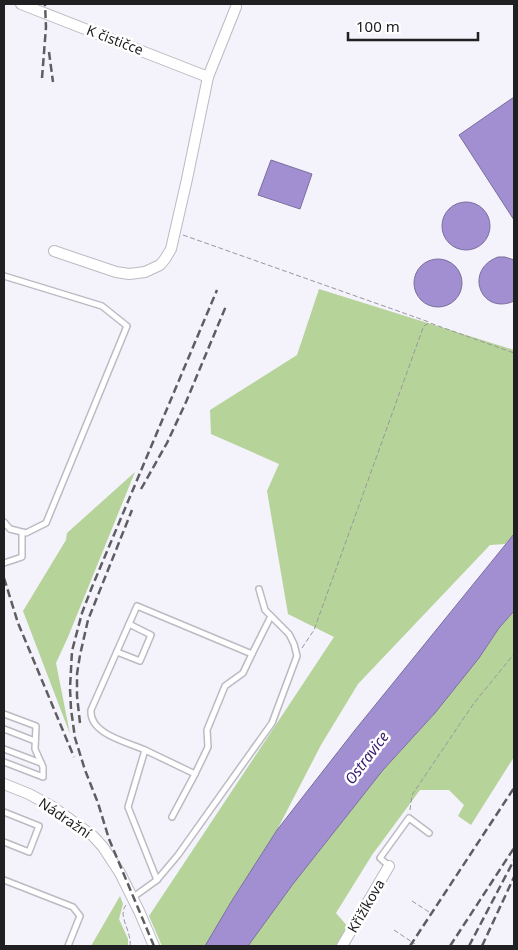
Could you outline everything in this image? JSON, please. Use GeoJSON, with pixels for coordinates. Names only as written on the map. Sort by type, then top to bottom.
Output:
{"type":"FeatureCollection","features":[{"type":"Feature","properties":{"kind":"street","name":"K čističce"},"geometry":{"type":"LineString","coordinates":[[21,4],[208,77]]}},
{"type":"Feature","properties":{"kind":"street"},"geometry":{"type":"LineString","coordinates":[[54,251],[116,272],[129,274],[145,272],[160,265],[165,260],[171,249],[175,232],[208,77],[236,7]]}},
{"type":"Feature","properties":{"kind":"street","name":"Nádražní"},"geometry":{"type":"LineString","coordinates":[[4,784],[29,794],[53,807],[93,836],[112,858],[139,911],[154,946]]}},
{"type":"Feature","properties":{"kind":"street","name":"Křižíkova"},"geometry":{"type":"LineString","coordinates":[[342,946],[389,866]]}},
{"type":"Feature","properties":{"kind":"lane"},"geometry":{"type":"LineString","coordinates":[[4,276],[102,306],[127,326],[46,522],[26,533],[10,529],[4,522]]}},
{"type":"Feature","properties":{"kind":"lane"},"geometry":{"type":"LineString","coordinates":[[4,562],[22,556],[22,532]]}},
{"type":"Feature","properties":{"kind":"lane"},"geometry":{"type":"LineString","coordinates":[[132,899],[157,880],[178,855],[272,723],[297,656],[294,644],[288,634],[265,610],[259,588]]}},
{"type":"Feature","properties":{"kind":"lane"},"geometry":{"type":"LineString","coordinates":[[195,774],[105,733],[96,726],[90,717],[91,710],[137,606],[252,654]]}},
{"type":"Feature","properties":{"kind":"lane"},"geometry":{"type":"LineString","coordinates":[[172,817],[208,748],[207,730],[225,686],[243,673],[271,616]]}},
{"type":"Feature","properties":{"kind":"lane"},"geometry":{"type":"LineString","coordinates":[[117,652],[140,661],[151,634],[129,624]]}},
{"type":"Feature","properties":{"kind":"lane"},"geometry":{"type":"LineString","coordinates":[[4,714],[36,726],[35,749],[44,767],[43,778],[4,762]]}},
{"type":"Feature","properties":{"kind":"lane"},"geometry":{"type":"LineString","coordinates":[[4,729],[35,741]]}},
{"type":"Feature","properties":{"kind":"lane"},"geometry":{"type":"LineString","coordinates":[[4,749],[42,763]]}},
{"type":"Feature","properties":{"kind":"lane"},"geometry":{"type":"LineString","coordinates":[[145,750],[128,807],[157,880]]}},
{"type":"Feature","properties":{"kind":"lane"},"geometry":{"type":"LineString","coordinates":[[4,812],[39,826],[29,852],[4,842]]}},
{"type":"Feature","properties":{"kind":"lane"},"geometry":{"type":"LineString","coordinates":[[389,866],[380,858],[409,818],[429,833]]}},
{"type":"Feature","properties":{"kind":"lane"},"geometry":{"type":"LineString","coordinates":[[4,880],[73,907],[80,916],[68,946]]}},
{"type":"Feature","properties":{"kind":"path"},"geometry":{"type":"LineString","coordinates":[[175,232],[514,353]]}},
{"type":"Feature","properties":{"kind":"path"},"geometry":{"type":"LineString","coordinates":[[297,656],[314,630],[423,328],[430,323]]}},
{"type":"Feature","properties":{"kind":"path"},"geometry":{"type":"LineString","coordinates":[[409,818],[412,795],[474,703],[514,654]]}},
{"type":"Feature","properties":{"kind":"path"},"geometry":{"type":"LineString","coordinates":[[130,946],[130,936],[122,914],[124,907],[132,899]]}},
{"type":"Feature","properties":{"kind":"path"},"geometry":{"type":"LineString","coordinates":[[412,901],[429,912]]}},
{"type":"Feature","properties":{"kind":"path"},"geometry":{"type":"LineString","coordinates":[[394,930],[416,944]]}},
{"type":"Feature","properties":{"kind":"green space"},"geometry":{"type":"Polygon","coordinates":[[[319,289],[514,350],[514,534],[505,544],[490,545],[358,684],[321,745],[277,830],[205,946],[162,946],[149,916],[334,637],[288,614],[267,491],[279,464],[211,434],[210,410],[297,355],[319,289]]]}},
{"type":"Feature","properties":{"kind":"green space"},"geometry":{"type":"Polygon","coordinates":[[[135,472],[56,663],[70,734],[23,611],[66,540],[67,533],[135,472]]]}},
{"type":"Feature","properties":{"kind":"green space"},"geometry":{"type":"Polygon","coordinates":[[[514,611],[514,757],[471,825],[458,816],[464,805],[449,790],[420,790],[372,855],[336,913],[349,928],[337,946],[248,946],[293,884],[383,770],[435,713],[514,611]]]}},
{"type":"Feature","properties":{"kind":"green space"},"geometry":{"type":"Polygon","coordinates":[[[120,896],[123,904],[119,919],[128,939],[128,946],[91,946],[120,896]]]}},
{"type":"Feature","properties":{"kind":"water"},"geometry":{"type":"Polygon","coordinates":[[[514,97],[514,220],[459,135],[514,97]]]}},
{"type":"Feature","properties":{"kind":"water"},"geometry":{"type":"Polygon","coordinates":[[[271,160],[312,174],[300,209],[258,195],[271,160]]]}},
{"type":"Feature","properties":{"kind":"water"},"geometry":{"type":"Polygon","coordinates":[[[466,202],[475,204],[483,209],[488,217],[490,226],[488,235],[483,243],[475,248],[466,250],[457,248],[449,243],[444,235],[442,226],[444,217],[449,209],[457,204],[466,202]]]}},
{"type":"Feature","properties":{"kind":"water"},"geometry":{"type":"Polygon","coordinates":[[[498,257],[514,260],[514,301],[502,304],[493,302],[485,297],[479,281],[481,271],[487,263],[498,257]]]}},
{"type":"Feature","properties":{"kind":"water"},"geometry":{"type":"Polygon","coordinates":[[[438,259],[447,261],[455,266],[460,274],[462,283],[460,292],[455,300],[447,305],[438,307],[429,305],[421,300],[416,292],[414,283],[416,274],[421,266],[429,261],[438,259]]]}},
{"type":"Feature","properties":{"kind":"water","name":"Ostravice"},"geometry":{"type":"Polygon","coordinates":[[[514,534],[514,611],[499,628],[479,658],[435,713],[383,770],[293,884],[248,946],[205,946],[277,830],[355,730],[514,534]]]}},
{"type":"Feature","properties":{"kind":"railway"},"geometry":{"type":"LineString","coordinates":[[42,78],[46,27],[45,4]]}},
{"type":"Feature","properties":{"kind":"railway"},"geometry":{"type":"LineString","coordinates":[[49,52],[53,82]]}},
{"type":"Feature","properties":{"kind":"railway"},"geometry":{"type":"LineString","coordinates":[[154,946],[109,839],[75,738],[70,688],[72,651],[82,613],[92,587],[217,290]]}},
{"type":"Feature","properties":{"kind":"railway"},"geometry":{"type":"LineString","coordinates":[[141,489],[167,443],[226,306]]}},
{"type":"Feature","properties":{"kind":"railway"},"geometry":{"type":"LineString","coordinates":[[80,723],[77,674],[88,620],[132,510]]}},
{"type":"Feature","properties":{"kind":"railway"},"geometry":{"type":"LineString","coordinates":[[4,578],[18,623],[74,757]]}},
{"type":"Feature","properties":{"kind":"railway"},"geometry":{"type":"LineString","coordinates":[[410,946],[514,788]]}},
{"type":"Feature","properties":{"kind":"railway"},"geometry":{"type":"LineString","coordinates":[[450,946],[514,848]]}},
{"type":"Feature","properties":{"kind":"railway"},"geometry":{"type":"LineString","coordinates":[[469,946],[514,860]]}},
{"type":"Feature","properties":{"kind":"railway"},"geometry":{"type":"LineString","coordinates":[[482,946],[514,877]]}}]}
